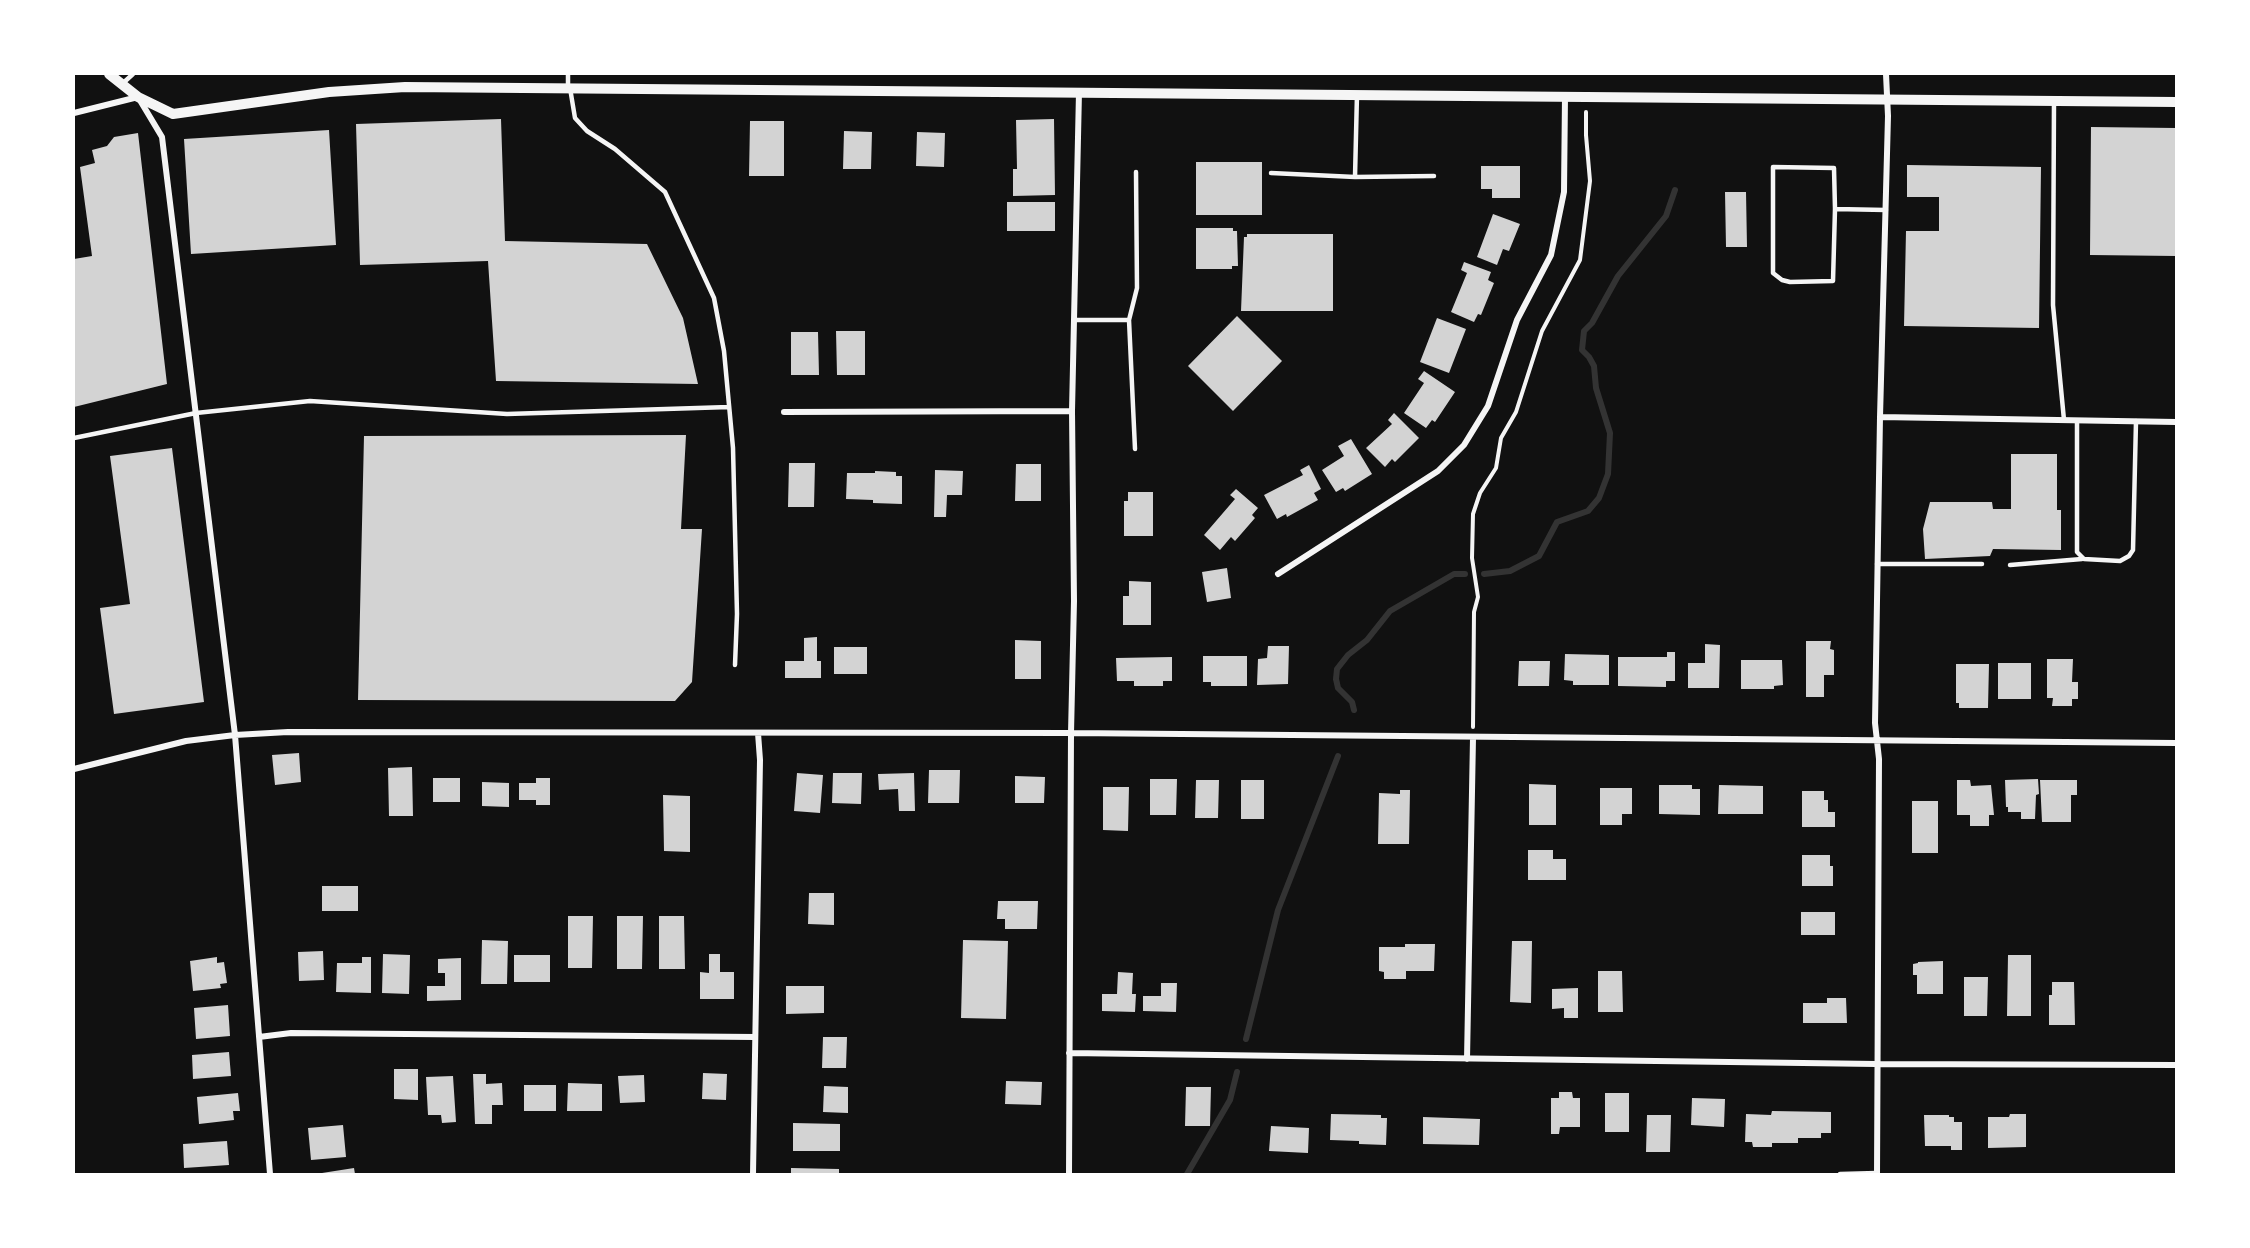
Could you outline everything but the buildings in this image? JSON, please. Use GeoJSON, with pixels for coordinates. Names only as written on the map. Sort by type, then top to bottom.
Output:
{"type":"FeatureCollection","features":[{"type":"Feature","properties":{"kind":"street"},"geometry":{"type":"LineString","coordinates":[[109,74],[138,97],[173,114],[306,95],[394,87],[2176,102]]}},
{"type":"Feature","properties":{"kind":"street"},"geometry":{"type":"LineString","coordinates":[[1877,1174],[1880,759],[1875,723],[1888,116],[1886,74]]}},
{"type":"Feature","properties":{"kind":"street"},"geometry":{"type":"LineString","coordinates":[[1069,1174],[1071,733],[1074,601],[1072,411],[1079,92]]}},
{"type":"Feature","properties":{"kind":"street"},"geometry":{"type":"LineString","coordinates":[[1278,574],[1438,471],[1464,446],[1488,406],[1517,320],[1551,255],[1564,192],[1565,96]]}},
{"type":"Feature","properties":{"kind":"street"},"geometry":{"type":"LineString","coordinates":[[74,113],[138,97]]}},
{"type":"Feature","properties":{"kind":"street"},"geometry":{"type":"LineString","coordinates":[[138,97],[162,137],[196,413],[235,735],[270,1174]]}},
{"type":"Feature","properties":{"kind":"street"},"geometry":{"type":"LineString","coordinates":[[784,412],[1072,411]]}},
{"type":"Feature","properties":{"kind":"street"},"geometry":{"type":"LineString","coordinates":[[1880,417],[2176,422]]}},
{"type":"Feature","properties":{"kind":"street"},"geometry":{"type":"LineString","coordinates":[[74,769],[186,741],[288,732],[1071,733],[2176,743]]}},
{"type":"Feature","properties":{"kind":"street"},"geometry":{"type":"LineString","coordinates":[[753,1174],[760,760],[758,733]]}},
{"type":"Feature","properties":{"kind":"street"},"geometry":{"type":"LineString","coordinates":[[1467,1059],[1473,738]]}},
{"type":"Feature","properties":{"kind":"street"},"geometry":{"type":"LineString","coordinates":[[259,1037],[291,1033],[755,1037]]}},
{"type":"Feature","properties":{"kind":"street"},"geometry":{"type":"LineString","coordinates":[[1069,1053],[1876,1064],[2176,1065]]}},
{"type":"Feature","properties":{"kind":"lane"},"geometry":{"type":"LineString","coordinates":[[122,84],[133,74]]}},
{"type":"Feature","properties":{"kind":"lane"},"geometry":{"type":"LineString","coordinates":[[568,74],[575,118],[587,131],[615,149],[665,192],[714,298],[724,351],[733,460],[737,614],[735,665]]}},
{"type":"Feature","properties":{"kind":"lane"},"geometry":{"type":"LineString","coordinates":[[1355,177],[1357,94]]}},
{"type":"Feature","properties":{"kind":"lane"},"geometry":{"type":"LineString","coordinates":[[2054,100],[2053,305],[2064,420]]}},
{"type":"Feature","properties":{"kind":"lane"},"geometry":{"type":"LineString","coordinates":[[1773,166],[1834,168],[1835,209],[1833,281],[1790,282],[1782,280],[1773,273],[1773,166]]}},
{"type":"Feature","properties":{"kind":"lane"},"geometry":{"type":"LineString","coordinates":[[1135,449],[1129,320],[1137,288],[1136,172]]}},
{"type":"Feature","properties":{"kind":"lane"},"geometry":{"type":"LineString","coordinates":[[1271,173],[1355,177],[1434,177]]}},
{"type":"Feature","properties":{"kind":"lane"},"geometry":{"type":"LineString","coordinates":[[1835,209],[1886,210]]}},
{"type":"Feature","properties":{"kind":"lane"},"geometry":{"type":"LineString","coordinates":[[1074,320],[1129,320]]}},
{"type":"Feature","properties":{"kind":"lane"},"geometry":{"type":"LineString","coordinates":[[74,438],[196,413],[310,401],[507,414],[729,407]]}},
{"type":"Feature","properties":{"kind":"lane"},"geometry":{"type":"LineString","coordinates":[[2077,421],[2077,552],[2084,559]]}},
{"type":"Feature","properties":{"kind":"lane"},"geometry":{"type":"LineString","coordinates":[[2010,565],[2084,559],[2120,561],[2128,556],[2133,550],[2136,422]]}},
{"type":"Feature","properties":{"kind":"lane"},"geometry":{"type":"LineString","coordinates":[[1877,564],[1982,564]]}},
{"type":"Feature","properties":{"kind":"lane"},"geometry":{"type":"LineString","coordinates":[[1840,1174],[1877,1174]]}},
{"type":"Feature","properties":{"kind":"path"},"geometry":{"type":"LineString","coordinates":[[1473,738],[1474,612],[1478,597],[1472,558],[1473,514],[1480,493],[1496,468],[1501,438],[1516,412],[1542,331],[1580,260],[1590,181],[1586,135],[1587,96]]}},
{"type":"Feature","properties":{"kind":"waterway"},"geometry":{"type":"LineString","coordinates":[[1484,574],[1510,571],[1539,556],[1557,522],[1588,511],[1599,498],[1608,474],[1610,433],[1596,388],[1594,366],[1582,350],[1584,331],[1592,323],[1618,276],[1666,216],[1675,190]]}},
{"type":"Feature","properties":{"kind":"waterway"},"geometry":{"type":"LineString","coordinates":[[1354,710],[1352,702],[1338,688],[1336,679],[1337,669],[1348,655],[1367,640],[1390,611],[1454,574],[1465,574]]}},
{"type":"Feature","properties":{"kind":"waterway"},"geometry":{"type":"LineString","coordinates":[[1246,1039],[1278,910],[1338,756]]}},
{"type":"Feature","properties":{"kind":"waterway"},"geometry":{"type":"LineString","coordinates":[[1187,1174],[1230,1100],[1237,1072]]}}]}
